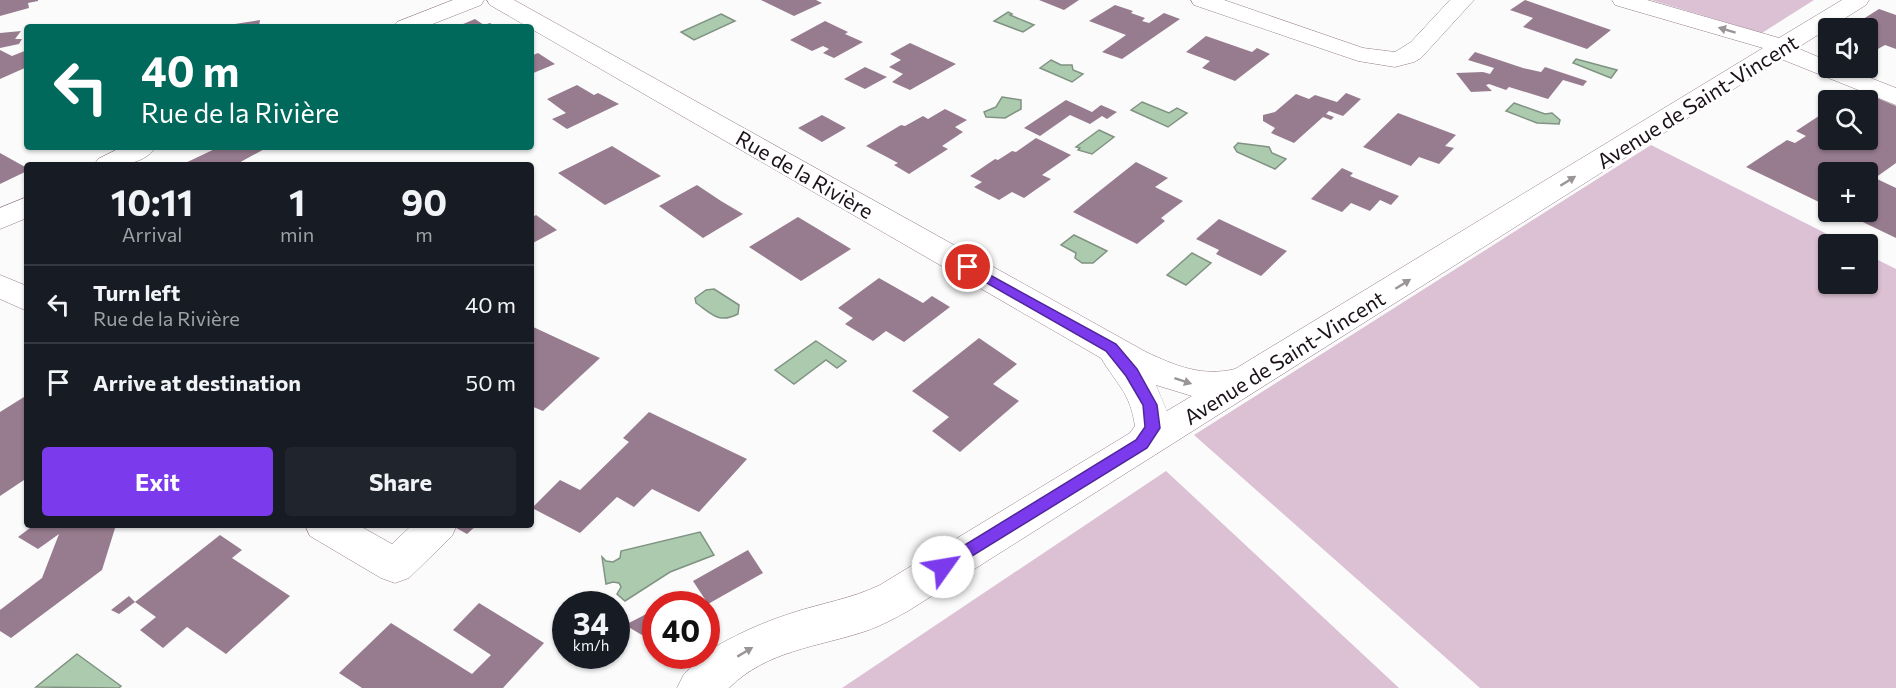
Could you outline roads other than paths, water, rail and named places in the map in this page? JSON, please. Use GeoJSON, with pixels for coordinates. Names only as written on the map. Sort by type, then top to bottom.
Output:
{"type":"FeatureCollection","features":[{"type":"Feature","properties":{"kind":"street"},"geometry":{"type":"LineString","coordinates":[[413,24],[473,0]]}},
{"type":"Feature","properties":{"kind":"street","name":"Rue de la Rivière"},"geometry":{"type":"LineString","coordinates":[[498,0],[1162,375],[1195,385],[1227,384],[1255,375]]}},
{"type":"Feature","properties":{"kind":"street"},"geometry":{"type":"LineString","coordinates":[[1202,0],[1358,54],[1383,59],[1406,57],[1437,29],[1463,0]]}},
{"type":"Feature","properties":{"kind":"street"},"geometry":{"type":"LineString","coordinates":[[1623,0],[1782,48],[1896,97]]}},
{"type":"Feature","properties":{"kind":"street","name":"Avenue de Saint-Vincent"},"geometry":{"type":"LineString","coordinates":[[699,688],[723,665],[757,644],[794,631],[864,613],[894,598],[1858,0]]}},
{"type":"Feature","properties":{"kind":"street"},"geometry":{"type":"LineString","coordinates":[[114,162],[137,150]]}},
{"type":"Feature","properties":{"kind":"street"},"geometry":{"type":"LineString","coordinates":[[0,220],[24,208]]}},
{"type":"Feature","properties":{"kind":"street"},"geometry":{"type":"LineString","coordinates":[[0,285],[24,298]]}},
{"type":"Feature","properties":{"kind":"street","name":"Rue de la Rivière"},"geometry":{"type":"LineString","coordinates":[[1111,348],[1132,372],[1150,405],[1153,428],[1142,444]]}},
{"type":"Feature","properties":{"kind":"street"},"geometry":{"type":"LineString","coordinates":[[329,528],[395,566],[435,528]]}}]}
